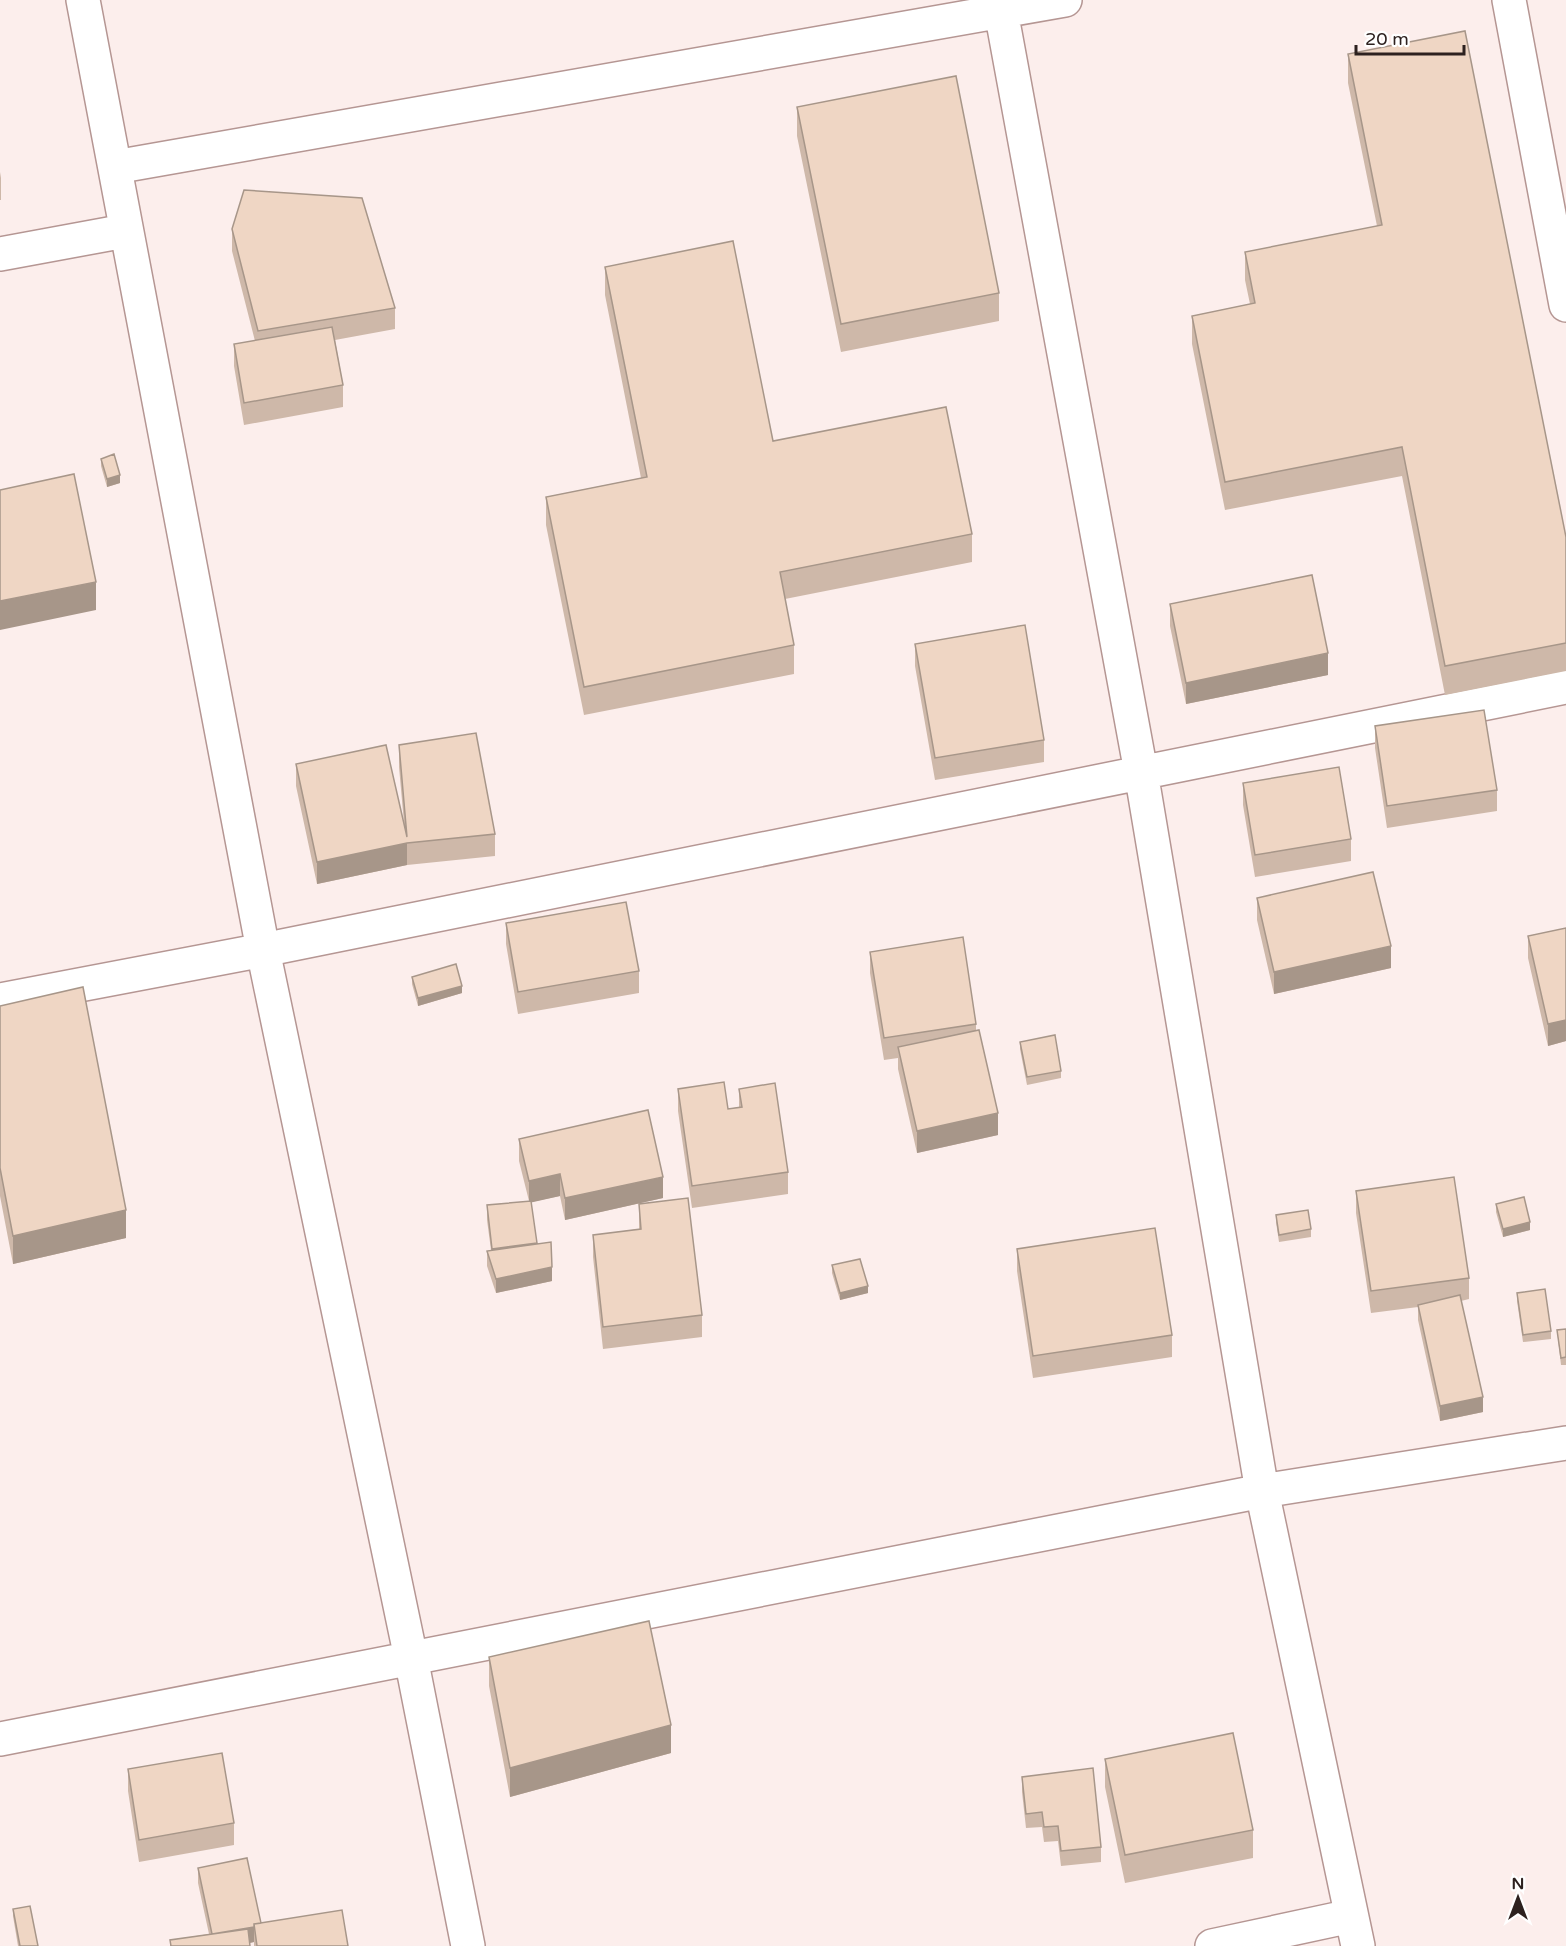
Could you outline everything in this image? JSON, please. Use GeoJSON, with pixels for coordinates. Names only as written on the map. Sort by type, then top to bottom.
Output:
{"type":"FeatureCollection","features":[{"type":"Feature","properties":{"kind":"street"},"geometry":{"type":"LineString","coordinates":[[82,0],[263,950],[411,1658],[468,1946]]}},
{"type":"Feature","properties":{"kind":"street"},"geometry":{"type":"LineString","coordinates":[[115,167],[1001,6],[1065,0]]}},
{"type":"Feature","properties":{"kind":"street"},"geometry":{"type":"LineString","coordinates":[[1509,0],[1566,305]]}},
{"type":"Feature","properties":{"kind":"street"},"geometry":{"type":"LineString","coordinates":[[1001,6],[1141,772],[1262,1491],[1355,1931],[1212,1946]]}},
{"type":"Feature","properties":{"kind":"street"},"geometry":{"type":"LineString","coordinates":[[0,254],[125,231]]}},
{"type":"Feature","properties":{"kind":"street"},"geometry":{"type":"LineString","coordinates":[[0,1000],[263,950],[1566,687]]}},
{"type":"Feature","properties":{"kind":"street"},"geometry":{"type":"LineString","coordinates":[[0,1739],[1262,1491],[1566,1443]]}},
{"type":"Feature","properties":{"kind":"building"},"geometry":{"type":"Polygon","coordinates":[[[1465,31],[1566,537],[1566,643],[1445,666],[1402,447],[1225,482],[1192,316],[1255,303],[1245,252],[1382,225],[1348,54],[1465,31]]]}},
{"type":"Feature","properties":{"kind":"building"},"geometry":{"type":"Polygon","coordinates":[[[956,76],[999,293],[841,324],[797,107],[956,76]]]}},
{"type":"Feature","properties":{"kind":"building"},"geometry":{"type":"Polygon","coordinates":[[[244,190],[362,198],[395,308],[258,331],[232,229],[244,190]]]}},
{"type":"Feature","properties":{"kind":"building"},"geometry":{"type":"Polygon","coordinates":[[[733,241],[773,441],[946,407],[972,534],[780,572],[794,645],[584,687],[546,497],[647,477],[605,267],[733,241]]]}},
{"type":"Feature","properties":{"kind":"building"},"geometry":{"type":"Polygon","coordinates":[[[332,327],[343,385],[244,403],[234,344],[332,327]]]}},
{"type":"Feature","properties":{"kind":"building"},"geometry":{"type":"Polygon","coordinates":[[[114,454],[120,475],[107,479],[101,459],[114,454]]]}},
{"type":"Feature","properties":{"kind":"building"},"geometry":{"type":"Polygon","coordinates":[[[74,474],[96,582],[0,601],[0,490],[74,474]]]}},
{"type":"Feature","properties":{"kind":"building"},"geometry":{"type":"Polygon","coordinates":[[[1312,575],[1328,653],[1186,683],[1170,604],[1312,575]]]}},
{"type":"Feature","properties":{"kind":"building"},"geometry":{"type":"Polygon","coordinates":[[[1025,625],[1044,740],[935,758],[915,644],[1025,625]]]}},
{"type":"Feature","properties":{"kind":"building"},"geometry":{"type":"Polygon","coordinates":[[[1484,710],[1497,790],[1387,806],[1375,726],[1484,710]]]}},
{"type":"Feature","properties":{"kind":"building"},"geometry":{"type":"Polygon","coordinates":[[[476,733],[495,834],[407,843],[317,862],[296,764],[386,745],[407,837],[399,745],[476,733]]]}},
{"type":"Feature","properties":{"kind":"building"},"geometry":{"type":"Polygon","coordinates":[[[1339,767],[1351,839],[1255,855],[1243,783],[1339,767]]]}},
{"type":"Feature","properties":{"kind":"building"},"geometry":{"type":"Polygon","coordinates":[[[1373,872],[1391,946],[1274,972],[1257,898],[1373,872]]]}},
{"type":"Feature","properties":{"kind":"building"},"geometry":{"type":"Polygon","coordinates":[[[626,902],[639,971],[518,992],[506,923],[626,902]]]}},
{"type":"Feature","properties":{"kind":"building"},"geometry":{"type":"Polygon","coordinates":[[[1566,928],[1566,1020],[1548,1024],[1528,936],[1566,928]]]}},
{"type":"Feature","properties":{"kind":"building"},"geometry":{"type":"Polygon","coordinates":[[[963,937],[976,1024],[884,1038],[870,952],[963,937]]]}},
{"type":"Feature","properties":{"kind":"building"},"geometry":{"type":"Polygon","coordinates":[[[456,964],[462,986],[418,998],[412,977],[456,964]]]}},
{"type":"Feature","properties":{"kind":"building"},"geometry":{"type":"Polygon","coordinates":[[[83,987],[126,1210],[13,1236],[0,1168],[0,1006],[83,987]]]}},
{"type":"Feature","properties":{"kind":"building"},"geometry":{"type":"Polygon","coordinates":[[[979,1030],[998,1113],[917,1131],[898,1047],[979,1030]]]}},
{"type":"Feature","properties":{"kind":"building"},"geometry":{"type":"Polygon","coordinates":[[[1055,1035],[1061,1071],[1027,1077],[1020,1042],[1055,1035]]]}},
{"type":"Feature","properties":{"kind":"building"},"geometry":{"type":"Polygon","coordinates":[[[724,1082],[728,1109],[742,1107],[739,1089],[775,1083],[788,1172],[692,1186],[678,1089],[724,1082]]]}},
{"type":"Feature","properties":{"kind":"building"},"geometry":{"type":"Polygon","coordinates":[[[648,1110],[663,1177],[565,1198],[560,1174],[529,1181],[519,1139],[648,1110]]]}},
{"type":"Feature","properties":{"kind":"building"},"geometry":{"type":"Polygon","coordinates":[[[1454,1177],[1469,1278],[1371,1291],[1356,1191],[1454,1177]]]}},
{"type":"Feature","properties":{"kind":"building"},"geometry":{"type":"Polygon","coordinates":[[[1524,1197],[1530,1222],[1503,1229],[1496,1204],[1524,1197]]]}},
{"type":"Feature","properties":{"kind":"building"},"geometry":{"type":"Polygon","coordinates":[[[688,1198],[702,1315],[603,1327],[593,1235],[641,1229],[639,1204],[688,1198]]]}},
{"type":"Feature","properties":{"kind":"building"},"geometry":{"type":"Polygon","coordinates":[[[531,1201],[537,1243],[492,1249],[487,1205],[531,1201]]]}},
{"type":"Feature","properties":{"kind":"building"},"geometry":{"type":"Polygon","coordinates":[[[1308,1210],[1311,1229],[1279,1235],[1276,1215],[1308,1210]]]}},
{"type":"Feature","properties":{"kind":"building"},"geometry":{"type":"Polygon","coordinates":[[[1155,1228],[1172,1335],[1033,1356],[1017,1249],[1155,1228]]]}},
{"type":"Feature","properties":{"kind":"building"},"geometry":{"type":"Polygon","coordinates":[[[551,1242],[552,1267],[496,1279],[487,1251],[551,1242]]]}},
{"type":"Feature","properties":{"kind":"building"},"geometry":{"type":"Polygon","coordinates":[[[860,1259],[868,1286],[840,1293],[832,1265],[860,1259]]]}},
{"type":"Feature","properties":{"kind":"building"},"geometry":{"type":"Polygon","coordinates":[[[1545,1289],[1551,1331],[1523,1335],[1517,1293],[1545,1289]]]}},
{"type":"Feature","properties":{"kind":"building"},"geometry":{"type":"Polygon","coordinates":[[[1460,1295],[1483,1397],[1440,1406],[1418,1305],[1460,1295]]]}},
{"type":"Feature","properties":{"kind":"building"},"geometry":{"type":"Polygon","coordinates":[[[1566,1329],[1566,1357],[1561,1358],[1557,1330],[1566,1329]]]}},
{"type":"Feature","properties":{"kind":"building"},"geometry":{"type":"Polygon","coordinates":[[[649,1621],[671,1725],[510,1768],[489,1657],[649,1621]]]}},
{"type":"Feature","properties":{"kind":"building"},"geometry":{"type":"Polygon","coordinates":[[[1233,1733],[1253,1830],[1125,1855],[1105,1759],[1233,1733]]]}},
{"type":"Feature","properties":{"kind":"building"},"geometry":{"type":"Polygon","coordinates":[[[222,1753],[234,1823],[139,1840],[128,1769],[222,1753]]]}},
{"type":"Feature","properties":{"kind":"building"},"geometry":{"type":"Polygon","coordinates":[[[1093,1768],[1101,1847],[1061,1851],[1058,1826],[1044,1827],[1042,1812],[1026,1814],[1022,1777],[1093,1768]]]}},
{"type":"Feature","properties":{"kind":"building"},"geometry":{"type":"Polygon","coordinates":[[[247,1858],[261,1923],[254,1924],[254,1927],[212,1934],[198,1868],[247,1858]]]}},
{"type":"Feature","properties":{"kind":"building"},"geometry":{"type":"Polygon","coordinates":[[[30,1906],[38,1946],[20,1946],[13,1909],[30,1906]]]}},
{"type":"Feature","properties":{"kind":"building"},"geometry":{"type":"Polygon","coordinates":[[[342,1910],[348,1946],[257,1946],[254,1924],[342,1910]]]}},
{"type":"Feature","properties":{"kind":"building"},"geometry":{"type":"Polygon","coordinates":[[[248,1929],[250,1946],[171,1946],[170,1940],[248,1929]]]}}]}
